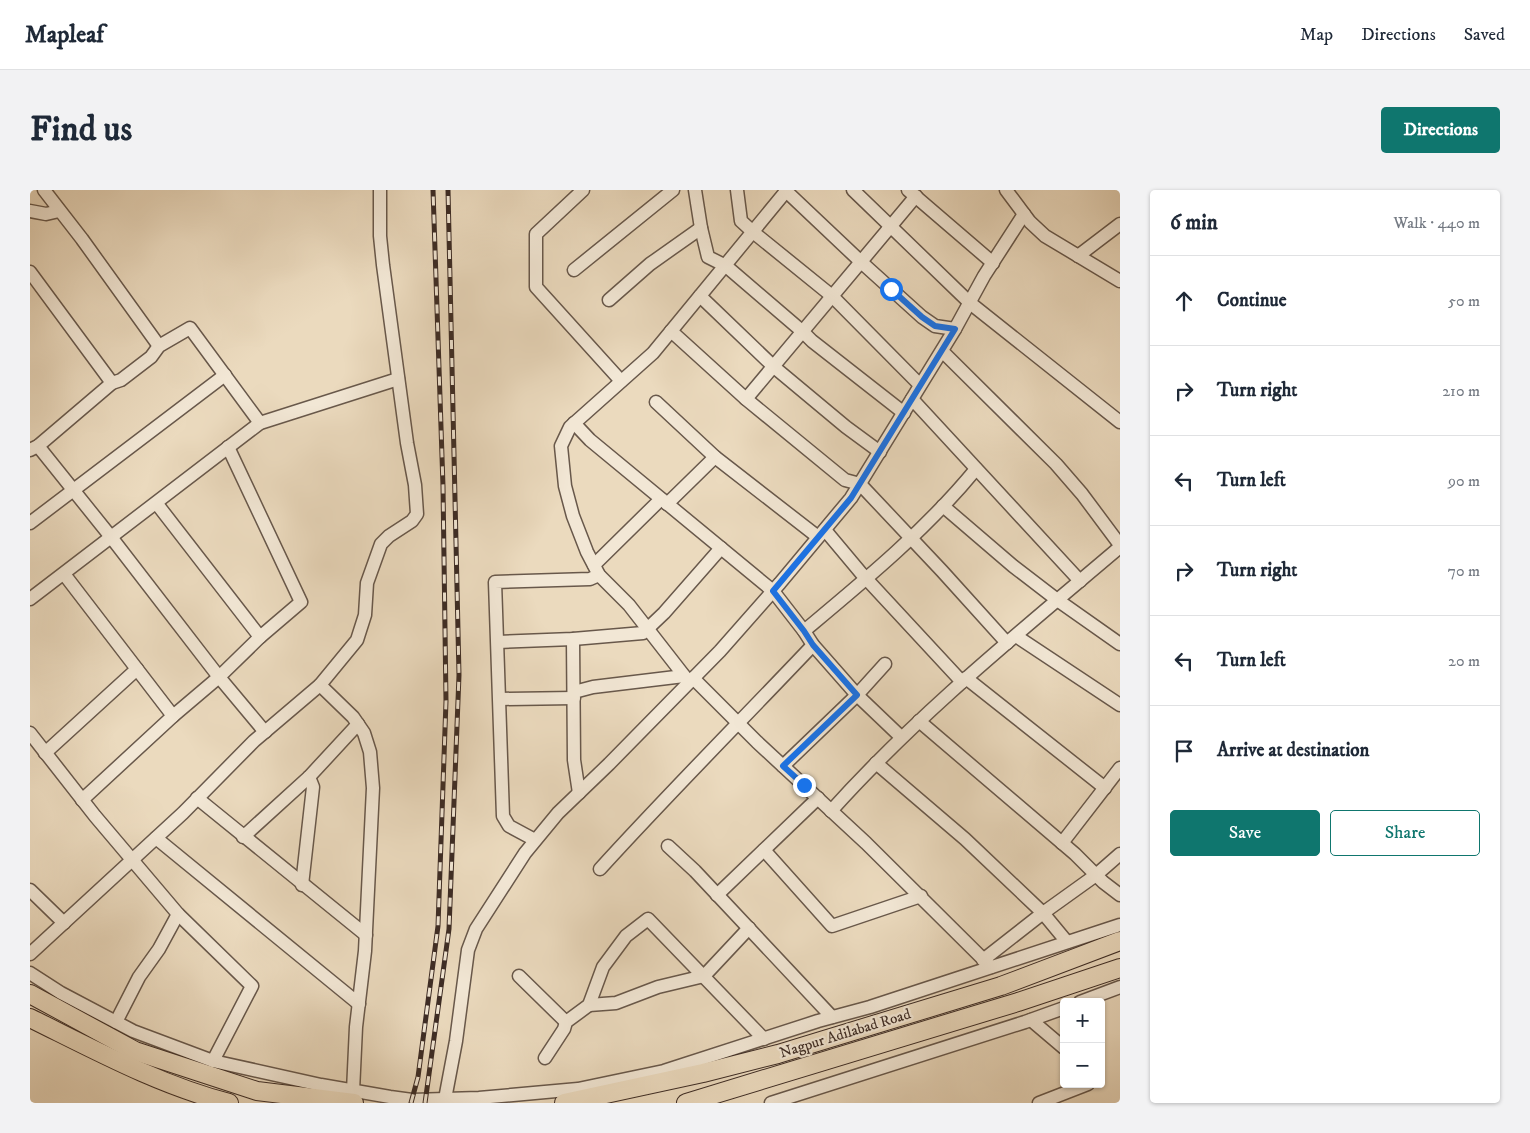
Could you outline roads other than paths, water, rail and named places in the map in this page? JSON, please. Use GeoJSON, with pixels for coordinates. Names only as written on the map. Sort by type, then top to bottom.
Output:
{"type":"FeatureCollection","features":[{"type":"Feature","properties":{"kind":"highway","name":"Nagpur Adilabad Road"},"geometry":{"type":"LineString","coordinates":[[564,1103],[694,1075],[778,1054],[1001,986],[1120,941]]}},
{"type":"Feature","properties":{"kind":"highway","name":"Nagpur Adilabad Road"},"geometry":{"type":"LineString","coordinates":[[686,1103],[1009,1005],[1120,968]]}},
{"type":"Feature","properties":{"kind":"highway"},"geometry":{"type":"LineString","coordinates":[[30,994],[134,1051],[257,1091],[353,1099]]}},
{"type":"Feature","properties":{"kind":"highway"},"geometry":{"type":"LineString","coordinates":[[30,1018],[137,1071],[217,1102]]}},
{"type":"Feature","properties":{"kind":"street"},"geometry":{"type":"LineString","coordinates":[[44,190],[82,238],[159,346]]}},
{"type":"Feature","properties":{"kind":"street"},"geometry":{"type":"LineString","coordinates":[[30,954],[132,861],[265,732],[320,685],[357,640],[364,615],[367,583],[381,544],[389,536],[412,521],[417,514],[415,485],[398,379],[381,246],[380,190]]}},
{"type":"Feature","properties":{"kind":"street"},"geometry":{"type":"LineString","coordinates":[[583,190],[536,234],[536,287],[621,381]]}},
{"type":"Feature","properties":{"kind":"street"},"geometry":{"type":"LineString","coordinates":[[574,270],[673,190]]}},
{"type":"Feature","properties":{"kind":"street"},"geometry":{"type":"LineString","coordinates":[[695,190],[708,257],[726,266],[804,332],[812,341],[904,413]]}},
{"type":"Feature","properties":{"kind":"street"},"geometry":{"type":"LineString","coordinates":[[737,190],[741,221],[832,296],[920,385]]}},
{"type":"Feature","properties":{"kind":"street"},"geometry":{"type":"LineString","coordinates":[[853,190],[970,303],[1120,422]]}},
{"type":"Feature","properties":{"kind":"street"},"geometry":{"type":"LineString","coordinates":[[1006,190],[1024,214],[1045,236],[1120,281]]}},
{"type":"Feature","properties":{"kind":"street"},"geometry":{"type":"LineString","coordinates":[[955,329],[935,326],[922,317],[787,191],[652,353],[570,427],[561,446],[565,486],[587,552],[596,570],[629,605],[689,679],[921,896],[987,964]]}},
{"type":"Feature","properties":{"kind":"street"},"geometry":{"type":"LineString","coordinates":[[746,399],[804,332],[890,226],[912,193],[993,263]]}},
{"type":"Feature","properties":{"kind":"street"},"geometry":{"type":"LineString","coordinates":[[30,211],[46,214],[59,210]]}},
{"type":"Feature","properties":{"kind":"street"},"geometry":{"type":"LineString","coordinates":[[445,1099],[456,1041],[468,950],[476,929],[524,853],[558,813],[773,591],[851,498],[1024,214]]}},
{"type":"Feature","properties":{"kind":"street"},"geometry":{"type":"LineString","coordinates":[[1078,256],[1120,224]]}},
{"type":"Feature","properties":{"kind":"street"},"geometry":{"type":"LineString","coordinates":[[609,300],[650,264],[701,228]]}},
{"type":"Feature","properties":{"kind":"street"},"geometry":{"type":"LineString","coordinates":[[30,272],[112,383]]}},
{"type":"Feature","properties":{"kind":"street"},"geometry":{"type":"LineString","coordinates":[[700,296],[774,367],[846,427],[880,452]]}},
{"type":"Feature","properties":{"kind":"street"},"geometry":{"type":"LineString","coordinates":[[260,423],[190,328],[159,346],[151,357],[121,380],[112,383],[34,448],[111,537],[219,678],[265,732]]}},
{"type":"Feature","properties":{"kind":"street"},"geometry":{"type":"LineString","coordinates":[[671,331],[746,399],[845,480],[860,484],[1011,640],[1120,705]]}},
{"type":"Feature","properties":{"kind":"street"},"geometry":{"type":"LineString","coordinates":[[831,811],[901,737],[1056,599],[1120,546],[1082,494],[1056,464],[942,351]]}},
{"type":"Feature","properties":{"kind":"street"},"geometry":{"type":"LineString","coordinates":[[30,523],[225,376]]}},
{"type":"Feature","properties":{"kind":"street"},"geometry":{"type":"LineString","coordinates":[[30,600],[260,423],[398,379]]}},
{"type":"Feature","properties":{"kind":"street"},"geometry":{"type":"LineString","coordinates":[[912,399],[1080,581]]}},
{"type":"Feature","properties":{"kind":"street"},"geometry":{"type":"LineString","coordinates":[[656,402],[715,457],[821,533],[964,680],[1105,788]]}},
{"type":"Feature","properties":{"kind":"street"},"geometry":{"type":"LineString","coordinates":[[574,423],[590,440],[773,591],[813,645],[857,695],[901,737]]}},
{"type":"Feature","properties":{"kind":"street"},"geometry":{"type":"LineString","coordinates":[[82,800],[173,716],[219,678],[260,637],[301,602],[228,447]]}},
{"type":"Feature","properties":{"kind":"street"},"geometry":{"type":"LineString","coordinates":[[535,840],[509,826],[503,816],[496,582],[590,579],[596,570],[664,501],[715,457]]}},
{"type":"Feature","properties":{"kind":"street"},"geometry":{"type":"LineString","coordinates":[[804,631],[866,579],[958,491],[976,469]]}},
{"type":"Feature","properties":{"kind":"street"},"geometry":{"type":"LineString","coordinates":[[157,504],[260,637]]}},
{"type":"Feature","properties":{"kind":"street"},"geometry":{"type":"LineString","coordinates":[[943,506],[1012,566],[1120,644]]}},
{"type":"Feature","properties":{"kind":"street"},"geometry":{"type":"LineString","coordinates":[[498,642],[573,639],[643,633],[676,600],[721,548]]}},
{"type":"Feature","properties":{"kind":"street"},"geometry":{"type":"LineString","coordinates":[[64,574],[173,716]]}},
{"type":"Feature","properties":{"kind":"street"},"geometry":{"type":"LineString","coordinates":[[573,639],[574,760],[579,793]]}},
{"type":"Feature","properties":{"kind":"street"},"geometry":{"type":"LineString","coordinates":[[600,868],[813,645]]}},
{"type":"Feature","properties":{"kind":"street"},"geometry":{"type":"LineString","coordinates":[[783,766],[857,695],[885,664]]}},
{"type":"Feature","properties":{"kind":"street"},"geometry":{"type":"LineString","coordinates":[[45,753],[137,669]]}},
{"type":"Feature","properties":{"kind":"street"},"geometry":{"type":"LineString","coordinates":[[500,699],[574,695],[593,687],[689,679]]}},
{"type":"Feature","properties":{"kind":"street"},"geometry":{"type":"LineString","coordinates":[[320,685],[353,717],[364,733],[370,752],[373,788],[366,935],[356,1027],[353,1099]]}},
{"type":"Feature","properties":{"kind":"street"},"geometry":{"type":"LineString","coordinates":[[919,721],[1120,895]]}},
{"type":"Feature","properties":{"kind":"street"},"geometry":{"type":"LineString","coordinates":[[244,837],[309,777],[358,724]]}},
{"type":"Feature","properties":{"kind":"street"},"geometry":{"type":"LineString","coordinates":[[30,733],[82,800],[178,914],[252,986],[213,1060]]}},
{"type":"Feature","properties":{"kind":"street"},"geometry":{"type":"LineString","coordinates":[[876,763],[964,839],[1043,913],[1067,942]]}},
{"type":"Feature","properties":{"kind":"street"},"geometry":{"type":"LineString","coordinates":[[1062,843],[1120,769]]}},
{"type":"Feature","properties":{"kind":"street"},"geometry":{"type":"LineString","coordinates":[[302,885],[314,787],[309,777]]}},
{"type":"Feature","properties":{"kind":"street"},"geometry":{"type":"LineString","coordinates":[[197,798],[366,935]]}},
{"type":"Feature","properties":{"kind":"street"},"geometry":{"type":"LineString","coordinates":[[718,895],[818,798]]}},
{"type":"Feature","properties":{"kind":"street"},"geometry":{"type":"LineString","coordinates":[[156,838],[359,1004]]}},
{"type":"Feature","properties":{"kind":"street"},"geometry":{"type":"LineString","coordinates":[[668,846],[718,895],[832,1018]]}},
{"type":"Feature","properties":{"kind":"street"},"geometry":{"type":"LineString","coordinates":[[764,850],[832,926],[921,896]]}},
{"type":"Feature","properties":{"kind":"street"},"geometry":{"type":"LineString","coordinates":[[987,964],[1043,913],[1096,875],[1120,854]]}},
{"type":"Feature","properties":{"kind":"street"},"geometry":{"type":"LineString","coordinates":[[30,890],[64,922]]}},
{"type":"Feature","properties":{"kind":"street"},"geometry":{"type":"LineString","coordinates":[[116,1022],[139,977],[159,949],[178,914]]}},
{"type":"Feature","properties":{"kind":"street"},"geometry":{"type":"LineString","coordinates":[[589,1005],[603,967],[626,936],[648,919],[764,1039]]}},
{"type":"Feature","properties":{"kind":"street"},"geometry":{"type":"LineString","coordinates":[[30,974],[61,993],[133,1030],[213,1060],[321,1085],[353,1099],[390,1097],[412,1100],[479,1098],[578,1089],[664,1071],[870,1007],[987,964],[1120,926]]}},
{"type":"Feature","properties":{"kind":"street"},"geometry":{"type":"LineString","coordinates":[[544,1058],[566,1022],[589,1005],[616,1003],[658,987],[704,976],[749,928]]}},
{"type":"Feature","properties":{"kind":"street"},"geometry":{"type":"LineString","coordinates":[[519,976],[566,1022]]}},
{"type":"Feature","properties":{"kind":"street"},"geometry":{"type":"LineString","coordinates":[[1091,998],[1120,987]]}},
{"type":"Feature","properties":{"kind":"street"},"geometry":{"type":"LineString","coordinates":[[771,1103],[1060,1009]]}},
{"type":"Feature","properties":{"kind":"street"},"geometry":{"type":"LineString","coordinates":[[1031,1020],[1060,1045]]}},
{"type":"Feature","properties":{"kind":"street"},"geometry":{"type":"LineString","coordinates":[[1039,1103],[1078,1088]]}},
{"type":"Feature","properties":{"kind":"railway"},"geometry":{"type":"LineString","coordinates":[[411,1103],[418,1077],[438,926],[446,701],[443,486],[433,190]]}},
{"type":"Feature","properties":{"kind":"railway"},"geometry":{"type":"LineString","coordinates":[[425,1103],[449,929],[459,675],[448,190]]}}]}
